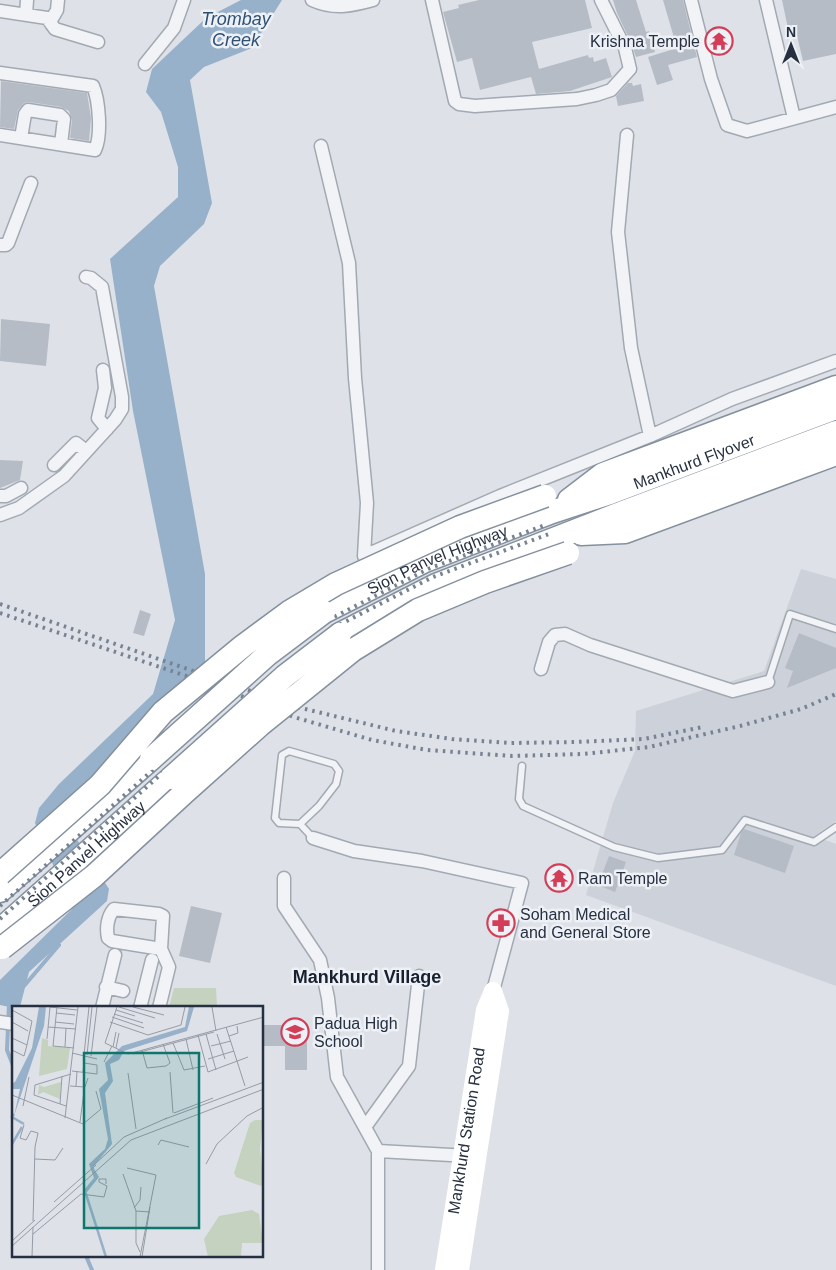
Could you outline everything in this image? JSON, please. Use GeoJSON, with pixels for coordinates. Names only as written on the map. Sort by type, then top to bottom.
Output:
{"type":"FeatureCollection","features":[{"type":"Feature","properties":{"kind":"highway"},"geometry":{"type":"LineString","coordinates":[[0,874],[100,785],[163,712],[243,646],[289,612],[336,584],[451,532],[549,504],[607,483],[836,387]]}},
{"type":"Feature","properties":{"kind":"highway","name":"Mankhurd Flyover"},"geometry":{"type":"LineString","coordinates":[[607,483],[836,408]]}},
{"type":"Feature","properties":{"kind":"highway","name":"Mankhurd Flyover"},"geometry":{"type":"LineString","coordinates":[[622,523],[836,432]]}},
{"type":"Feature","properties":{"kind":"highway"},"geometry":{"type":"LineString","coordinates":[[1,942],[94,876],[260,725],[353,650],[418,610],[485,582],[565,544],[622,523],[836,454]]}},
{"type":"Feature","properties":{"kind":"highway","name":"Sion Panvel Highway"},"geometry":{"type":"LineString","coordinates":[[0,891],[268,655],[324,612],[425,561],[549,504]]}},
{"type":"Feature","properties":{"kind":"highway","name":"Sion Panvel Highway"},"geometry":{"type":"LineString","coordinates":[[1,942],[171,778],[285,676],[340,634],[436,585],[565,544]]}},
{"type":"Feature","properties":{"kind":"street"},"geometry":{"type":"LineString","coordinates":[[26,15],[27,0]]}},
{"type":"Feature","properties":{"kind":"street"},"geometry":{"type":"LineString","coordinates":[[50,22],[57,10],[58,0]]}},
{"type":"Feature","properties":{"kind":"street"},"geometry":{"type":"LineString","coordinates":[[145,64],[174,28],[184,0]]}},
{"type":"Feature","properties":{"kind":"street"},"geometry":{"type":"LineString","coordinates":[[322,1],[346,7],[372,0]]}},
{"type":"Feature","properties":{"kind":"street"},"geometry":{"type":"LineString","coordinates":[[432,0],[455,101],[459,104],[475,106],[577,99],[611,90],[630,68],[625,48],[601,0]]}},
{"type":"Feature","properties":{"kind":"street"},"geometry":{"type":"LineString","coordinates":[[691,0],[711,79],[727,125],[747,131],[836,107]]}},
{"type":"Feature","properties":{"kind":"street"},"geometry":{"type":"LineString","coordinates":[[766,0],[794,118]]}},
{"type":"Feature","properties":{"kind":"street"},"geometry":{"type":"LineString","coordinates":[[0,11],[47,18],[55,29],[98,42]]}},
{"type":"Feature","properties":{"kind":"street"},"geometry":{"type":"LineString","coordinates":[[0,73],[93,86],[99,124],[98,144],[95,150],[0,135]]}},
{"type":"Feature","properties":{"kind":"street"},"geometry":{"type":"LineString","coordinates":[[21,138],[25,114],[28,110],[60,115],[64,119],[61,144]]}},
{"type":"Feature","properties":{"kind":"street"},"geometry":{"type":"LineString","coordinates":[[627,135],[618,232],[631,348],[650,436]]}},
{"type":"Feature","properties":{"kind":"street"},"geometry":{"type":"LineString","coordinates":[[321,146],[348,263],[355,378],[367,503],[364,556],[500,496],[650,436],[732,399],[836,361]]}},
{"type":"Feature","properties":{"kind":"street"},"geometry":{"type":"LineString","coordinates":[[0,245],[8,243],[31,183]]}},
{"type":"Feature","properties":{"kind":"street"},"geometry":{"type":"LineString","coordinates":[[0,515],[18,508],[64,476],[115,420],[122,409],[122,397],[102,287],[91,278],[86,277]]}},
{"type":"Feature","properties":{"kind":"street"},"geometry":{"type":"LineString","coordinates":[[103,370],[105,388],[98,418],[108,428]]}},
{"type":"Feature","properties":{"kind":"street"},"geometry":{"type":"LineString","coordinates":[[54,465],[79,440],[86,451]]}},
{"type":"Feature","properties":{"kind":"street"},"geometry":{"type":"LineString","coordinates":[[0,496],[6,496],[21,488]]}},
{"type":"Feature","properties":{"kind":"street"},"geometry":{"type":"LineString","coordinates":[[541,669],[549,642],[555,635],[564,634],[590,645],[733,691],[768,682]]}},
{"type":"Feature","properties":{"kind":"street","name":"Mankhurd Station Road"},"geometry":{"type":"LineString","coordinates":[[313,838],[354,851],[422,861],[522,883],[493,991],[500,1011],[444,1270]]}},
{"type":"Feature","properties":{"kind":"street"},"geometry":{"type":"LineString","coordinates":[[284,878],[284,906],[320,960],[328,998],[337,1077],[378,1151],[378,1270]]}},
{"type":"Feature","properties":{"kind":"street"},"geometry":{"type":"LineString","coordinates":[[159,1006],[169,967],[161,949],[163,916],[114,909],[110,914],[107,932],[108,938],[112,941],[161,949]]}},
{"type":"Feature","properties":{"kind":"street"},"geometry":{"type":"LineString","coordinates":[[102,1006],[115,955]]}},
{"type":"Feature","properties":{"kind":"street"},"geometry":{"type":"LineString","coordinates":[[140,1006],[152,960]]}},
{"type":"Feature","properties":{"kind":"street"},"geometry":{"type":"LineString","coordinates":[[365,1127],[409,1066],[419,976]]}},
{"type":"Feature","properties":{"kind":"street"},"geometry":{"type":"LineString","coordinates":[[106,987],[123,991]]}},
{"type":"Feature","properties":{"kind":"street"},"geometry":{"type":"LineString","coordinates":[[378,1151],[470,1156]]}},
{"type":"Feature","properties":{"kind":"street","name":"Mankhurd Station Road"},"geometry":{"type":"LineString","coordinates":[[460,1270],[470,1156]]}},
{"type":"Feature","properties":{"kind":"lane"},"geometry":{"type":"LineString","coordinates":[[768,682],[790,614],[836,629]]}},
{"type":"Feature","properties":{"kind":"lane"},"geometry":{"type":"LineString","coordinates":[[300,824],[336,784],[339,771],[334,764],[289,752],[282,755],[275,818],[279,822],[300,824],[313,838]]}},
{"type":"Feature","properties":{"kind":"lane"},"geometry":{"type":"LineString","coordinates":[[522,766],[518,800],[523,806],[614,847],[658,858],[722,850],[745,820],[814,842],[836,827]]}},
{"type":"Feature","properties":{"kind":"shaded area"},"geometry":{"type":"Polygon","coordinates":[[[801,569],[836,579],[836,821],[814,836],[836,844],[836,986],[586,895],[613,803],[635,751],[636,711],[764,671],[801,569]]]}},
{"type":"Feature","properties":{"kind":"green space"},"geometry":{"type":"Polygon","coordinates":[[[174,988],[216,988],[217,1006],[169,1006],[174,988]]]}},
{"type":"Feature","properties":{"kind":"water","name":"Trombay Creek"},"geometry":{"type":"Polygon","coordinates":[[[241,0],[282,0],[252,48],[204,67],[190,80],[212,203],[204,224],[160,266],[154,286],[205,574],[205,662],[172,708],[67,824],[109,889],[107,901],[29,972],[20,1006],[12,1006],[12,1008],[0,1005],[0,980],[72,909],[35,823],[39,808],[59,784],[153,694],[175,620],[133,411],[110,259],[178,197],[178,167],[161,112],[146,92],[152,69],[206,18],[241,0]]]}},
{"type":"Feature","properties":{"kind":"building"},"geometry":{"type":"Polygon","coordinates":[[[479,0],[585,0],[592,28],[532,42],[539,69],[588,55],[589,58],[593,57],[594,62],[606,58],[612,77],[570,91],[536,94],[531,77],[480,90],[472,58],[457,62],[443,12],[459,8],[458,5],[479,0]]]}},
{"type":"Feature","properties":{"kind":"building"},"geometry":{"type":"Polygon","coordinates":[[[613,0],[636,0],[646,32],[649,31],[655,52],[636,57],[613,0]]]}},
{"type":"Feature","properties":{"kind":"building"},"geometry":{"type":"Polygon","coordinates":[[[663,0],[683,0],[697,57],[668,65],[673,80],[657,85],[648,57],[677,48],[663,0]]]}},
{"type":"Feature","properties":{"kind":"building"},"geometry":{"type":"Polygon","coordinates":[[[782,0],[836,0],[836,54],[803,61],[797,36],[790,38],[782,0]]]}},
{"type":"Feature","properties":{"kind":"building"},"geometry":{"type":"Polygon","coordinates":[[[1,81],[87,93],[91,118],[89,141],[70,138],[72,120],[69,111],[61,107],[29,102],[24,103],[18,110],[14,129],[0,127],[1,81]]]}},
{"type":"Feature","properties":{"kind":"building"},"geometry":{"type":"Polygon","coordinates":[[[628,83],[632,83],[633,86],[641,84],[644,101],[618,106],[616,96],[628,83]]]}},
{"type":"Feature","properties":{"kind":"building"},"geometry":{"type":"Polygon","coordinates":[[[1,319],[50,324],[46,366],[0,361],[1,319]]]}},
{"type":"Feature","properties":{"kind":"building"},"geometry":{"type":"Polygon","coordinates":[[[0,460],[23,461],[20,480],[0,488],[0,460]]]}},
{"type":"Feature","properties":{"kind":"building"},"geometry":{"type":"Polygon","coordinates":[[[140,610],[151,614],[144,636],[133,633],[140,610]]]}},
{"type":"Feature","properties":{"kind":"building"},"geometry":{"type":"Polygon","coordinates":[[[799,633],[836,648],[836,668],[787,688],[793,671],[785,668],[799,633]]]}},
{"type":"Feature","properties":{"kind":"building"},"geometry":{"type":"Polygon","coordinates":[[[744,829],[794,846],[785,873],[734,855],[744,829]]]}},
{"type":"Feature","properties":{"kind":"building"},"geometry":{"type":"Polygon","coordinates":[[[609,856],[626,862],[615,892],[598,885],[609,856]]]}},
{"type":"Feature","properties":{"kind":"building"},"geometry":{"type":"Polygon","coordinates":[[[191,906],[222,913],[210,963],[179,956],[191,906]]]}},
{"type":"Feature","properties":{"kind":"building"},"geometry":{"type":"Polygon","coordinates":[[[264,1025],[307,1025],[307,1070],[285,1070],[285,1046],[264,1046],[264,1025]]]}},
{"type":"Feature","properties":{"kind":"waterway"},"geometry":{"type":"LineString","coordinates":[[24,986],[59,945]]}},
{"type":"Feature","properties":{"kind":"waterway"},"geometry":{"type":"LineString","coordinates":[[9,1004],[7,1050],[12,1063]]}},
{"type":"Feature","properties":{"kind":"waterway"},"geometry":{"type":"LineString","coordinates":[[87,1258],[92,1270]]}},
{"type":"Feature","properties":{"kind":"railway"},"geometry":{"type":"LineString","coordinates":[[0,906],[274,662],[330,619],[428,569],[545,525]]}},
{"type":"Feature","properties":{"kind":"railway"},"geometry":{"type":"LineString","coordinates":[[0,919],[279,668],[335,627],[433,577],[549,534]]}},
{"type":"Feature","properties":{"kind":"railway"},"geometry":{"type":"LineString","coordinates":[[0,604],[297,707],[396,731],[452,739],[511,743],[644,739],[703,727]]}},
{"type":"Feature","properties":{"kind":"railway"},"geometry":{"type":"LineString","coordinates":[[0,613],[216,686],[294,717],[372,740],[427,750],[512,756],[583,754],[649,747],[740,726],[801,709],[836,694]]}},
{"type":"Feature","properties":{"kind":"place","name":"Krishna Temple"},"geometry":{"type":"Point","coordinates":[719,41]}},
{"type":"Feature","properties":{"kind":"place","name":"Ram Temple"},"geometry":{"type":"Point","coordinates":[559,878]}},
{"type":"Feature","properties":{"kind":"place","name":"Soham Medical and General Store"},"geometry":{"type":"Point","coordinates":[501,923]}},
{"type":"Feature","properties":{"kind":"place","name":"Padua High School"},"geometry":{"type":"Point","coordinates":[295,1032]}},
{"type":"Feature","properties":{"kind":"district","name":"Mankhurd Village"},"geometry":{"type":"Point","coordinates":[367,977]}}]}
